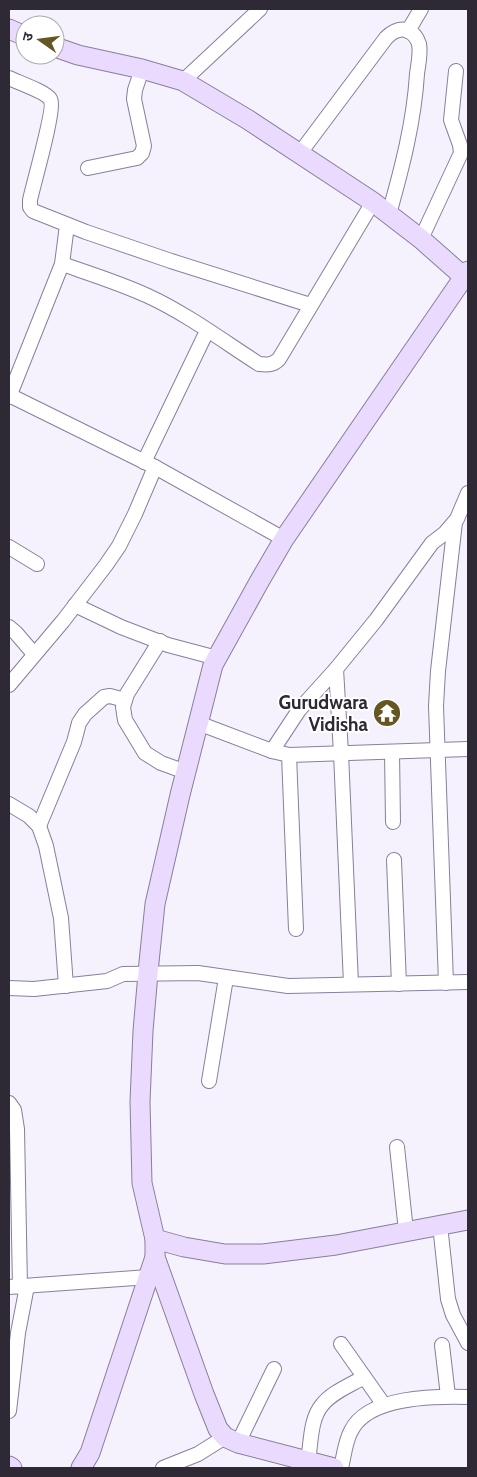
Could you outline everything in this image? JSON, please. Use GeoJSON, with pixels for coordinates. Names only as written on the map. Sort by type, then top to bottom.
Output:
{"type":"FeatureCollection","features":[{"type":"Feature","properties":{"kind":"street"},"geometry":{"type":"LineString","coordinates":[[408,31],[421,9]]}},
{"type":"Feature","properties":{"kind":"street"},"geometry":{"type":"LineString","coordinates":[[183,82],[255,11]]}},
{"type":"Feature","properties":{"kind":"street"},"geometry":{"type":"LineString","coordinates":[[300,153],[386,38],[393,32],[400,30],[408,31],[414,35],[418,42],[419,50],[416,92],[405,154],[389,214]]}},
{"type":"Feature","properties":{"kind":"street"},"geometry":{"type":"LineString","coordinates":[[65,50],[142,69],[183,82],[247,119],[373,202],[466,274],[284,538],[217,658],[198,723],[155,904],[148,974],[140,1102],[143,1192],[155,1248],[218,1429],[232,1440],[318,1465],[314,1420],[322,1405],[333,1395],[364,1377]]}},
{"type":"Feature","properties":{"kind":"street"},"geometry":{"type":"LineString","coordinates":[[88,168],[138,158],[142,153],[144,146],[134,100],[135,90],[142,69]]}},
{"type":"Feature","properties":{"kind":"street"},"geometry":{"type":"LineString","coordinates":[[421,239],[462,153],[451,120],[456,71]]}},
{"type":"Feature","properties":{"kind":"street"},"geometry":{"type":"LineString","coordinates":[[9,78],[44,94],[50,98],[52,103],[31,193],[30,207],[33,211],[39,215],[171,261],[310,305]]}},
{"type":"Feature","properties":{"kind":"street"},"geometry":{"type":"LineString","coordinates":[[62,264],[149,296],[185,316],[259,364],[274,364],[279,359],[373,202]]}},
{"type":"Feature","properties":{"kind":"street"},"geometry":{"type":"LineString","coordinates":[[67,225],[62,264],[9,396],[149,465],[284,538]]}},
{"type":"Feature","properties":{"kind":"street"},"geometry":{"type":"LineString","coordinates":[[9,685],[75,605],[119,546],[135,514],[149,465],[207,331]]}},
{"type":"Feature","properties":{"kind":"street"},"geometry":{"type":"LineString","coordinates":[[272,751],[299,710],[376,620],[432,543],[445,533],[454,522],[467,498]]}},
{"type":"Feature","properties":{"kind":"street"},"geometry":{"type":"LineString","coordinates":[[446,983],[436,706],[438,670],[454,522]]}},
{"type":"Feature","properties":{"kind":"street"},"geometry":{"type":"LineString","coordinates":[[9,547],[37,564]]}},
{"type":"Feature","properties":{"kind":"street"},"geometry":{"type":"LineString","coordinates":[[75,605],[121,627],[160,642],[217,658]]}},
{"type":"Feature","properties":{"kind":"street"},"geometry":{"type":"LineString","coordinates":[[9,627],[34,654]]}},
{"type":"Feature","properties":{"kind":"street"},"geometry":{"type":"LineString","coordinates":[[160,642],[127,694],[122,707],[125,720],[145,753],[161,763],[186,772]]}},
{"type":"Feature","properties":{"kind":"street"},"geometry":{"type":"LineString","coordinates":[[336,669],[351,984]]}},
{"type":"Feature","properties":{"kind":"street"},"geometry":{"type":"LineString","coordinates":[[39,826],[74,742],[79,723],[85,714],[104,697],[110,696],[125,700]]}},
{"type":"Feature","properties":{"kind":"street"},"geometry":{"type":"LineString","coordinates":[[198,723],[272,751],[288,755],[468,749]]}},
{"type":"Feature","properties":{"kind":"street"},"geometry":{"type":"LineString","coordinates":[[392,752],[393,822]]}},
{"type":"Feature","properties":{"kind":"street"},"geometry":{"type":"LineString","coordinates":[[288,755],[296,929]]}},
{"type":"Feature","properties":{"kind":"street"},"geometry":{"type":"LineString","coordinates":[[9,804],[29,816],[39,826],[46,846],[61,918],[66,986]]}},
{"type":"Feature","properties":{"kind":"street"},"geometry":{"type":"LineString","coordinates":[[394,860],[399,984]]}},
{"type":"Feature","properties":{"kind":"street"},"geometry":{"type":"LineString","coordinates":[[9,988],[34,989],[107,981],[122,974],[198,973],[288,986],[468,982]]}},
{"type":"Feature","properties":{"kind":"street"},"geometry":{"type":"LineString","coordinates":[[209,1081],[226,978]]}},
{"type":"Feature","properties":{"kind":"street"},"geometry":{"type":"LineString","coordinates":[[9,1103],[14,1110],[18,1129],[14,1181],[19,1287],[18,1333],[9,1411]]}},
{"type":"Feature","properties":{"kind":"street"},"geometry":{"type":"LineString","coordinates":[[397,1147],[406,1231]]}},
{"type":"Feature","properties":{"kind":"street"},"geometry":{"type":"LineString","coordinates":[[155,1248],[184,1247],[225,1254],[263,1254],[336,1245],[468,1220]]}},
{"type":"Feature","properties":{"kind":"street"},"geometry":{"type":"LineString","coordinates":[[440,1225],[448,1298],[453,1315],[468,1344]]}},
{"type":"Feature","properties":{"kind":"street"},"geometry":{"type":"LineString","coordinates":[[81,1468],[90,1453],[149,1276],[155,1248]]}},
{"type":"Feature","properties":{"kind":"street"},"geometry":{"type":"LineString","coordinates":[[19,1287],[149,1276]]}},
{"type":"Feature","properties":{"kind":"street"},"geometry":{"type":"LineString","coordinates":[[341,1344],[384,1405]]}},
{"type":"Feature","properties":{"kind":"street"},"geometry":{"type":"LineString","coordinates":[[442,1345],[448,1396]]}},
{"type":"Feature","properties":{"kind":"street"},"geometry":{"type":"LineString","coordinates":[[163,1468],[232,1440],[274,1369]]}},
{"type":"Feature","properties":{"kind":"street"},"geometry":{"type":"LineString","coordinates":[[341,1468],[350,1431],[359,1418],[384,1405],[409,1398],[468,1397]]}},
{"type":"Feature","properties":{"kind":"place","name":"Gurudwara Vidisha"},"geometry":{"type":"Point","coordinates":[387,713]}}]}
